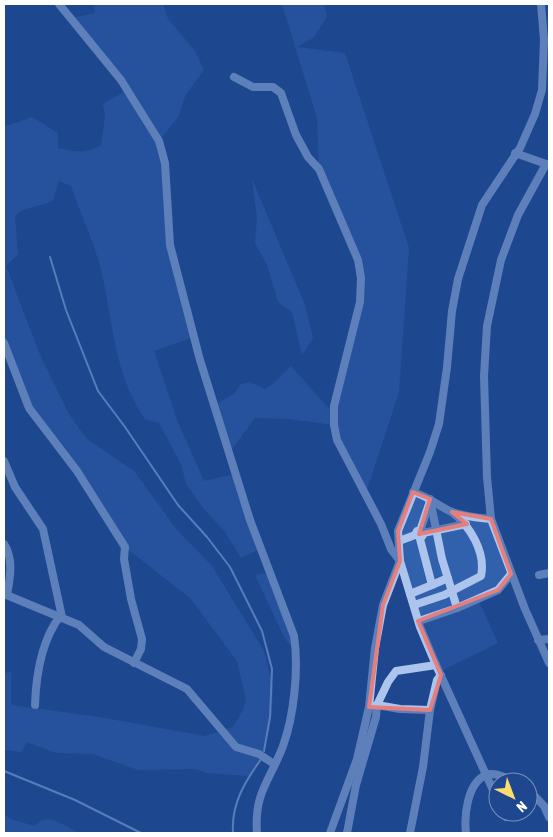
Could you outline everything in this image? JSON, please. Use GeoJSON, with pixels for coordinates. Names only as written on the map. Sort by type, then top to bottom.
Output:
{"type":"FeatureCollection","features":[{"type":"Feature","properties":{"kind":"street"},"geometry":{"type":"LineString","coordinates":[[59,4],[121,80],[159,141],[164,163],[172,257],[203,369],[238,483],[269,573],[294,636],[297,654],[297,681],[284,745],[258,801],[257,833]]}},
{"type":"Feature","properties":{"kind":"street"},"geometry":{"type":"LineString","coordinates":[[330,833],[357,759],[373,706],[375,648],[383,605],[400,561],[398,531],[430,452],[439,424],[452,311],[468,245],[482,205],[532,122],[542,90],[544,40],[541,4]]}},
{"type":"Feature","properties":{"kind":"street"},"geometry":{"type":"LineString","coordinates":[[234,77],[253,87],[274,87],[282,93],[296,135],[308,157],[319,170],[358,260],[362,291],[334,406],[334,425],[342,452],[400,561],[419,621],[436,665],[488,779]]}},
{"type":"Feature","properties":{"kind":"street"},"geometry":{"type":"LineString","coordinates":[[515,153],[548,165],[518,215],[500,260],[492,293],[487,326],[484,376],[487,477],[491,519],[511,574],[549,663]]}},
{"type":"Feature","properties":{"kind":"street"},"geometry":{"type":"LineString","coordinates":[[4,343],[29,408],[77,471],[125,547],[124,560],[131,599],[142,639],[141,649],[134,664]]}},
{"type":"Feature","properties":{"kind":"street"},"geometry":{"type":"LineString","coordinates":[[4,461],[15,487],[43,529],[61,617],[47,639],[36,685],[35,705]]}},
{"type":"Feature","properties":{"kind":"street"},"geometry":{"type":"LineString","coordinates":[[413,492],[430,499],[452,512],[466,524],[474,536],[482,573],[481,576],[452,591],[414,605]]}},
{"type":"Feature","properties":{"kind":"street"},"geometry":{"type":"LineString","coordinates":[[430,499],[436,531],[457,608]]}},
{"type":"Feature","properties":{"kind":"street"},"geometry":{"type":"LineString","coordinates":[[430,499],[420,539],[432,585]]}},
{"type":"Feature","properties":{"kind":"street"},"geometry":{"type":"LineString","coordinates":[[452,512],[474,518],[491,519]]}},
{"type":"Feature","properties":{"kind":"street"},"geometry":{"type":"LineString","coordinates":[[399,541],[422,532],[436,531],[466,524]]}},
{"type":"Feature","properties":{"kind":"street"},"geometry":{"type":"LineString","coordinates":[[4,544],[8,550],[11,566],[6,594],[79,625],[104,647],[134,664],[188,689],[236,748],[259,754],[274,764]]}},
{"type":"Feature","properties":{"kind":"street"},"geometry":{"type":"LineString","coordinates":[[540,575],[549,573]]}},
{"type":"Feature","properties":{"kind":"street"},"geometry":{"type":"LineString","coordinates":[[419,621],[457,608],[498,590],[511,574]]}},
{"type":"Feature","properties":{"kind":"street"},"geometry":{"type":"LineString","coordinates":[[410,594],[448,578]]}},
{"type":"Feature","properties":{"kind":"street"},"geometry":{"type":"LineString","coordinates":[[538,640],[549,638]]}},
{"type":"Feature","properties":{"kind":"street"},"geometry":{"type":"LineString","coordinates":[[347,833],[356,785],[376,717],[373,706],[396,671],[436,665]]}},
{"type":"Feature","properties":{"kind":"street"},"geometry":{"type":"LineString","coordinates":[[410,833],[423,767],[430,710],[437,680],[441,676]]}},
{"type":"Feature","properties":{"kind":"street"},"geometry":{"type":"LineString","coordinates":[[373,706],[430,710]]}},
{"type":"Feature","properties":{"kind":"street"},"geometry":{"type":"LineString","coordinates":[[466,833],[468,804],[474,788],[486,775]]}},
{"type":"Feature","properties":{"kind":"street"},"geometry":{"type":"LineString","coordinates":[[538,800],[544,806],[549,817]]}},
{"type":"Feature","properties":{"kind":"highlighted area"},"geometry":{"type":"Polygon","coordinates":[[[413,492],[430,499],[419,534],[467,524],[452,512],[491,519],[511,574],[498,590],[418,621],[441,675],[430,710],[369,707],[383,605],[400,561],[398,531],[413,492]]]}},
{"type":"Feature","properties":{"kind":"shaded area"},"geometry":{"type":"Polygon","coordinates":[[[94,4],[163,4],[168,19],[195,51],[204,70],[186,94],[178,117],[159,141],[165,163],[170,246],[194,337],[154,351],[177,420],[204,481],[235,474],[260,549],[241,558],[225,532],[204,509],[186,484],[181,464],[159,423],[145,419],[134,401],[126,383],[115,345],[100,265],[71,186],[59,181],[53,201],[21,211],[15,216],[18,254],[6,266],[40,355],[70,416],[87,439],[134,471],[177,530],[212,566],[264,651],[273,687],[272,714],[262,756],[249,776],[206,773],[196,769],[138,770],[93,754],[56,753],[27,742],[21,752],[4,750],[4,673],[11,672],[11,705],[99,717],[205,736],[233,727],[243,710],[246,699],[237,661],[191,599],[125,547],[77,471],[39,423],[4,343],[4,127],[32,117],[58,133],[58,148],[80,151],[90,150],[101,145],[105,116],[103,104],[127,90],[72,18],[95,13],[94,4]]]}},
{"type":"Feature","properties":{"kind":"shaded area"},"geometry":{"type":"Polygon","coordinates":[[[282,4],[324,4],[327,17],[313,38],[297,47],[345,53],[409,248],[399,392],[365,496],[334,425],[289,419],[255,418],[229,453],[214,405],[234,394],[241,384],[250,382],[265,389],[273,384],[291,366],[333,413],[361,278],[319,169],[317,118],[282,4]]]}},
{"type":"Feature","properties":{"kind":"shaded area"},"geometry":{"type":"Polygon","coordinates":[[[252,179],[305,305],[313,338],[302,355],[292,312],[278,302],[268,267],[255,243],[257,217],[252,179]]]}},
{"type":"Feature","properties":{"kind":"shaded area"},"geometry":{"type":"Polygon","coordinates":[[[411,492],[445,508],[491,519],[511,574],[503,586],[478,599],[498,643],[439,672],[400,561],[401,514],[411,492]]]}},
{"type":"Feature","properties":{"kind":"shaded area"},"geometry":{"type":"Polygon","coordinates":[[[269,573],[297,654],[284,637],[255,575],[269,573]]]}},
{"type":"Feature","properties":{"kind":"shaded area"},"geometry":{"type":"Polygon","coordinates":[[[4,815],[13,820],[35,826],[45,820],[56,821],[79,833],[4,833],[4,815]]]}},
{"type":"Feature","properties":{"kind":"waterway"},"geometry":{"type":"LineString","coordinates":[[50,257],[66,310],[98,391],[178,505],[207,537],[230,567],[262,631],[272,669],[270,717],[264,751]]}},
{"type":"Feature","properties":{"kind":"waterway"},"geometry":{"type":"LineString","coordinates":[[233,833],[234,812],[240,793],[262,758]]}},
{"type":"Feature","properties":{"kind":"waterway"},"geometry":{"type":"LineString","coordinates":[[4,771],[75,800],[141,833]]}}]}
